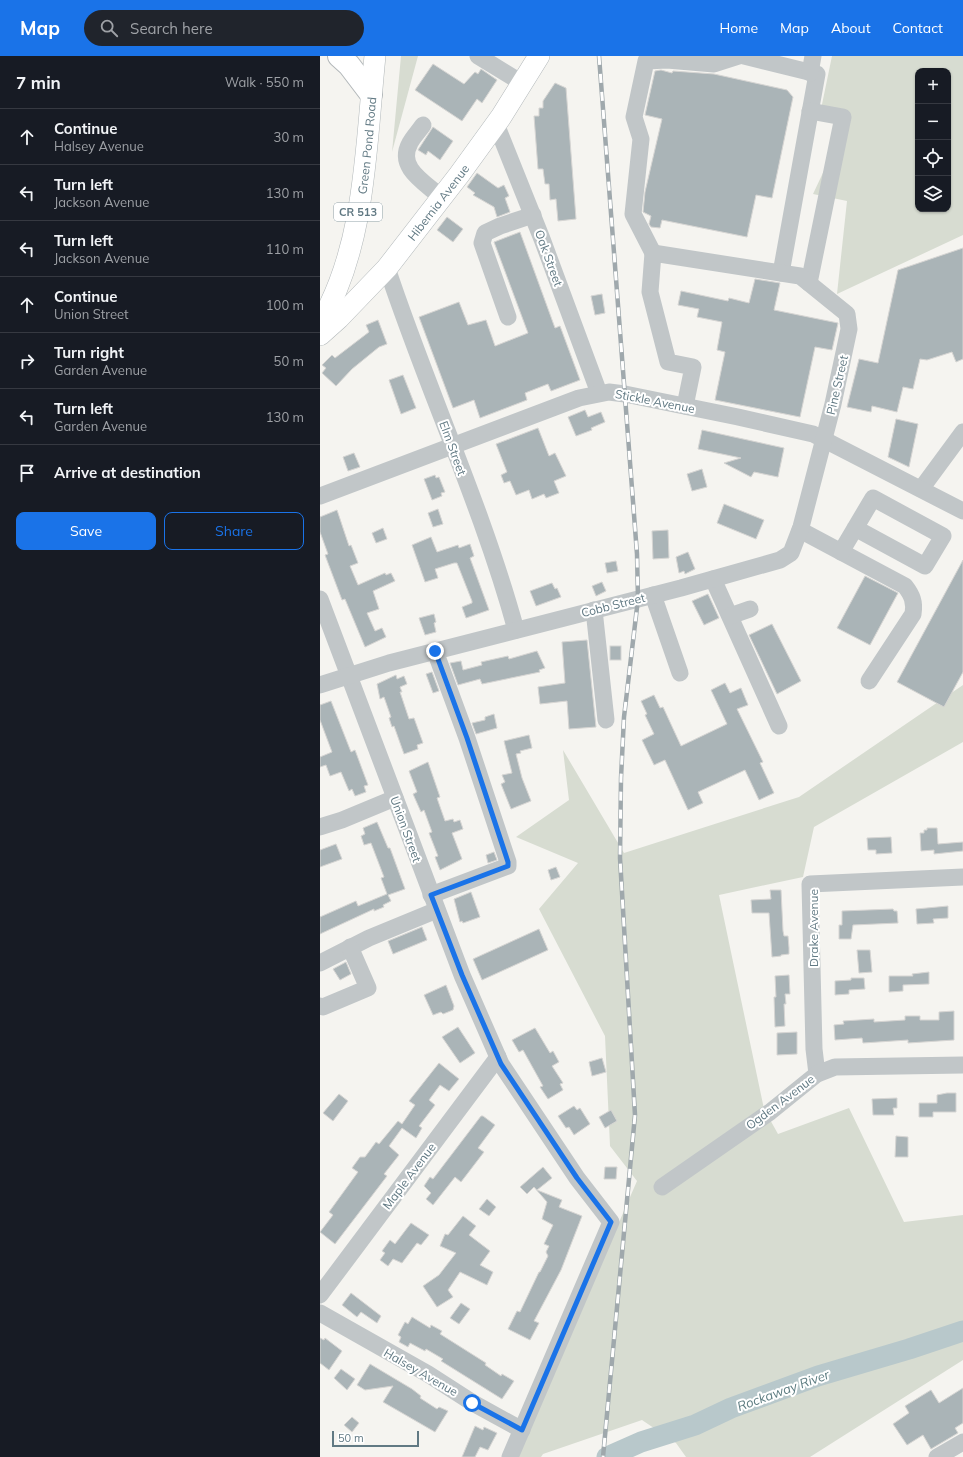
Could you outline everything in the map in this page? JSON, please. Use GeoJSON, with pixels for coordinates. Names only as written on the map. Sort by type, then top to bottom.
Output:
{"type":"FeatureCollection","features":[{"type":"Feature","properties":{"kind":"highway"},"geometry":{"type":"LineString","coordinates":[[338,56],[349,65],[371,94]]}},
{"type":"Feature","properties":{"kind":"main road","name":"Green Pond Road"},"geometry":{"type":"LineString","coordinates":[[320,323],[339,281],[352,239],[360,204],[374,56]]}},
{"type":"Feature","properties":{"kind":"main road","name":"Hibernia Avenue"},"geometry":{"type":"LineString","coordinates":[[320,335],[387,268],[442,198],[496,124],[539,56]]}},
{"type":"Feature","properties":{"kind":"street"},"geometry":{"type":"LineString","coordinates":[[478,56],[522,83]]}},
{"type":"Feature","properties":{"kind":"street"},"geometry":{"type":"LineString","coordinates":[[685,406],[693,367],[668,362],[650,292],[652,253],[633,214],[641,139],[634,117],[646,61],[667,60],[714,64],[739,56]]}},
{"type":"Feature","properties":{"kind":"street"},"geometry":{"type":"LineString","coordinates":[[744,56],[812,64],[816,74],[781,273]]}},
{"type":"Feature","properties":{"kind":"street"},"geometry":{"type":"LineString","coordinates":[[652,253],[800,276],[808,283],[843,117],[810,111]]}},
{"type":"Feature","properties":{"kind":"street","name":"Oak Street"},"geometry":{"type":"LineString","coordinates":[[496,124],[533,216],[599,393]]}},
{"type":"Feature","properties":{"kind":"street"},"geometry":{"type":"LineString","coordinates":[[423,125],[409,143],[406,162],[409,169],[442,198]]}},
{"type":"Feature","properties":{"kind":"street"},"geometry":{"type":"LineString","coordinates":[[508,317],[482,243],[485,233],[500,226],[533,216]]}},
{"type":"Feature","properties":{"kind":"street","name":"Elm Street"},"geometry":{"type":"LineString","coordinates":[[387,268],[485,532],[507,595],[516,630]]}},
{"type":"Feature","properties":{"kind":"street","name":"Pine Street"},"geometry":{"type":"LineString","coordinates":[[808,283],[847,314],[849,329],[824,440]]}},
{"type":"Feature","properties":{"kind":"street","name":"Stickle Avenue"},"geometry":{"type":"LineString","coordinates":[[320,496],[579,398],[599,393],[625,394],[813,434],[963,511]]}},
{"type":"Feature","properties":{"kind":"street"},"geometry":{"type":"LineString","coordinates":[[921,489],[963,432]]}},
{"type":"Feature","properties":{"kind":"street","name":"Cobb Street"},"geometry":{"type":"LineString","coordinates":[[320,685],[349,675],[435,651],[653,595],[780,560],[788,556],[794,548],[824,440]]}},
{"type":"Feature","properties":{"kind":"street"},"geometry":{"type":"LineString","coordinates":[[841,552],[855,528],[873,498],[943,536],[925,566],[855,528]]}},
{"type":"Feature","properties":{"kind":"street"},"geometry":{"type":"LineString","coordinates":[[800,530],[905,586],[913,600],[913,614],[869,681]]}},
{"type":"Feature","properties":{"kind":"street"},"geometry":{"type":"LineString","coordinates":[[713,579],[779,726]]}},
{"type":"Feature","properties":{"kind":"street"},"geometry":{"type":"LineString","coordinates":[[653,595],[680,673]]}},
{"type":"Feature","properties":{"kind":"street","name":"Union Street"},"geometry":{"type":"LineString","coordinates":[[320,599],[462,975],[498,1057],[577,1178],[611,1222],[522,1430]]}},
{"type":"Feature","properties":{"kind":"street"},"geometry":{"type":"LineString","coordinates":[[730,616],[750,609]]}},
{"type":"Feature","properties":{"kind":"street"},"geometry":{"type":"LineString","coordinates":[[594,610],[606,720]]}},
{"type":"Feature","properties":{"kind":"street"},"geometry":{"type":"LineString","coordinates":[[320,963],[434,902],[508,866],[508,862],[467,738],[435,651]]}},
{"type":"Feature","properties":{"kind":"street"},"geometry":{"type":"LineString","coordinates":[[320,827],[342,820],[395,798]]}},
{"type":"Feature","properties":{"kind":"street","name":"Drake Avenue"},"geometry":{"type":"LineString","coordinates":[[817,1074],[814,1042],[810,884],[963,877]]}},
{"type":"Feature","properties":{"kind":"street"},"geometry":{"type":"LineString","coordinates":[[320,1006],[323,1007],[368,988],[350,947]]}},
{"type":"Feature","properties":{"kind":"street","name":"Maple Avenue"},"geometry":{"type":"LineString","coordinates":[[320,1295],[498,1057]]}},
{"type":"Feature","properties":{"kind":"street","name":"Ogden Avenue"},"geometry":{"type":"LineString","coordinates":[[662,1187],[770,1112],[817,1074],[840,1067],[963,1065]]}},
{"type":"Feature","properties":{"kind":"street","name":"Halsey Avenue"},"geometry":{"type":"LineString","coordinates":[[320,1313],[428,1374],[472,1403],[522,1430]]}},
{"type":"Feature","properties":{"kind":"street"},"geometry":{"type":"LineString","coordinates":[[510,1457],[522,1430]]}},
{"type":"Feature","properties":{"kind":"street"},"geometry":{"type":"LineString","coordinates":[[938,1457],[963,1442]]}},
{"type":"Feature","properties":{"kind":"shaded area"},"geometry":{"type":"Polygon","coordinates":[[[401,56],[418,56],[392,152],[401,56]]]}},
{"type":"Feature","properties":{"kind":"shaded area"},"geometry":{"type":"Polygon","coordinates":[[[832,56],[963,56],[963,235],[837,294],[847,201],[813,194],[845,126],[820,114],[832,56]]]}},
{"type":"Feature","properties":{"kind":"shaded area"},"geometry":{"type":"Polygon","coordinates":[[[963,685],[963,742],[814,827],[803,877],[719,895],[764,1109],[778,1134],[849,1108],[904,1222],[963,1215],[963,1360],[810,1457],[686,1457],[676,1443],[642,1420],[543,1454],[541,1457],[517,1457],[637,1181],[610,1146],[605,1036],[539,909],[578,863],[516,837],[569,800],[563,750],[624,853],[799,797],[963,685]]]}},
{"type":"Feature","properties":{"kind":"building"},"geometry":{"type":"Polygon","coordinates":[[[433,64],[464,84],[475,72],[478,74],[481,69],[497,80],[482,103],[477,99],[462,121],[415,90],[433,64]]]}},
{"type":"Feature","properties":{"kind":"building"},"geometry":{"type":"Polygon","coordinates":[[[661,70],[672,73],[673,71],[714,74],[787,90],[793,97],[772,198],[756,195],[747,237],[662,220],[660,228],[651,227],[649,224],[651,216],[643,212],[645,192],[662,119],[645,115],[655,71],[661,70]]]}},
{"type":"Feature","properties":{"kind":"building"},"geometry":{"type":"Polygon","coordinates":[[[555,83],[566,88],[576,219],[558,221],[556,199],[550,200],[549,184],[545,184],[543,169],[538,169],[534,116],[539,116],[539,108],[543,108],[543,101],[555,83]]]}},
{"type":"Feature","properties":{"kind":"building"},"geometry":{"type":"Polygon","coordinates":[[[433,127],[453,141],[440,160],[428,151],[426,155],[418,150],[433,127]]]}},
{"type":"Feature","properties":{"kind":"building"},"geometry":{"type":"Polygon","coordinates":[[[477,173],[498,188],[504,185],[509,196],[505,198],[510,212],[497,217],[494,207],[473,195],[475,193],[467,187],[477,173]]]}},
{"type":"Feature","properties":{"kind":"building"},"geometry":{"type":"Polygon","coordinates":[[[447,217],[463,229],[453,242],[437,230],[447,217]]]}},
{"type":"Feature","properties":{"kind":"building"},"geometry":{"type":"Polygon","coordinates":[[[520,232],[555,328],[560,326],[580,380],[551,391],[548,384],[525,393],[527,400],[480,418],[474,400],[453,408],[419,317],[459,302],[468,325],[486,320],[495,346],[528,333],[494,242],[520,232]]]}},
{"type":"Feature","properties":{"kind":"building"},"geometry":{"type":"Polygon","coordinates":[[[963,248],[963,359],[956,362],[952,352],[927,360],[920,359],[913,389],[903,387],[897,412],[872,406],[871,412],[847,407],[859,359],[878,363],[898,270],[963,248]]]}},
{"type":"Feature","properties":{"kind":"building"},"geometry":{"type":"Polygon","coordinates":[[[755,279],[780,283],[774,310],[838,323],[832,350],[815,347],[800,417],[715,400],[725,352],[717,350],[722,322],[697,317],[699,309],[678,305],[681,291],[728,301],[729,298],[749,303],[755,279]]]}},
{"type":"Feature","properties":{"kind":"building"},"geometry":{"type":"Polygon","coordinates":[[[602,294],[605,313],[595,315],[591,296],[602,294]]]}},
{"type":"Feature","properties":{"kind":"building"},"geometry":{"type":"Polygon","coordinates":[[[378,320],[387,344],[379,347],[352,369],[336,386],[322,373],[326,368],[322,365],[332,355],[335,358],[369,332],[366,325],[378,320]]]}},
{"type":"Feature","properties":{"kind":"building"},"geometry":{"type":"Polygon","coordinates":[[[403,375],[416,408],[401,414],[389,380],[403,375]]]}},
{"type":"Feature","properties":{"kind":"building"},"geometry":{"type":"Polygon","coordinates":[[[585,410],[588,417],[601,412],[605,422],[591,428],[592,430],[576,436],[568,417],[585,410]]]}},
{"type":"Feature","properties":{"kind":"building"},"geometry":{"type":"Polygon","coordinates":[[[896,419],[918,424],[909,467],[888,457],[896,419]]]}},
{"type":"Feature","properties":{"kind":"building"},"geometry":{"type":"Polygon","coordinates":[[[538,428],[549,456],[555,453],[566,476],[554,481],[559,493],[546,498],[544,494],[532,499],[529,490],[516,495],[510,481],[504,483],[501,475],[507,472],[496,444],[538,428]]]}},
{"type":"Feature","properties":{"kind":"building"},"geometry":{"type":"Polygon","coordinates":[[[702,430],[784,448],[778,477],[754,472],[751,477],[724,463],[741,458],[698,449],[702,430]]]}},
{"type":"Feature","properties":{"kind":"building"},"geometry":{"type":"Polygon","coordinates":[[[354,453],[360,467],[348,471],[343,457],[354,453]]]}},
{"type":"Feature","properties":{"kind":"building"},"geometry":{"type":"Polygon","coordinates":[[[702,469],[707,487],[692,491],[687,474],[702,469]]]}},
{"type":"Feature","properties":{"kind":"building"},"geometry":{"type":"Polygon","coordinates":[[[435,475],[436,478],[439,477],[445,492],[441,493],[442,496],[432,500],[424,479],[435,475]]]}},
{"type":"Feature","properties":{"kind":"building"},"geometry":{"type":"Polygon","coordinates":[[[724,504],[764,520],[756,539],[717,523],[724,504]]]}},
{"type":"Feature","properties":{"kind":"building"},"geometry":{"type":"Polygon","coordinates":[[[438,509],[443,524],[433,527],[428,513],[438,509]]]}},
{"type":"Feature","properties":{"kind":"building"},"geometry":{"type":"Polygon","coordinates":[[[337,510],[349,546],[351,545],[358,563],[350,566],[358,585],[385,573],[386,575],[391,573],[395,581],[373,591],[379,609],[367,613],[375,631],[382,628],[386,637],[365,647],[345,599],[342,600],[325,555],[328,554],[320,532],[320,517],[337,510]]]}},
{"type":"Feature","properties":{"kind":"building"},"geometry":{"type":"Polygon","coordinates":[[[383,528],[387,539],[376,543],[372,533],[383,528]]]}},
{"type":"Feature","properties":{"kind":"building"},"geometry":{"type":"Polygon","coordinates":[[[668,530],[669,558],[653,559],[652,531],[668,530]]]}},
{"type":"Feature","properties":{"kind":"building"},"geometry":{"type":"Polygon","coordinates":[[[431,537],[437,552],[458,545],[459,548],[470,544],[474,556],[470,558],[489,610],[466,618],[462,607],[472,603],[472,601],[457,563],[435,569],[438,578],[425,582],[412,545],[431,537]]]}},
{"type":"Feature","properties":{"kind":"building"},"geometry":{"type":"Polygon","coordinates":[[[688,552],[695,569],[685,574],[684,571],[679,573],[676,557],[688,552]]]}},
{"type":"Feature","properties":{"kind":"building"},"geometry":{"type":"Polygon","coordinates":[[[963,560],[963,672],[944,707],[897,682],[963,560]]]}},
{"type":"Feature","properties":{"kind":"building"},"geometry":{"type":"Polygon","coordinates":[[[616,561],[618,571],[607,573],[605,563],[616,561]]]}},
{"type":"Feature","properties":{"kind":"building"},"geometry":{"type":"Polygon","coordinates":[[[865,576],[898,593],[870,645],[837,628],[865,576]]]}},
{"type":"Feature","properties":{"kind":"building"},"geometry":{"type":"Polygon","coordinates":[[[602,582],[606,591],[596,596],[592,586],[602,582]]]}},
{"type":"Feature","properties":{"kind":"building"},"geometry":{"type":"Polygon","coordinates":[[[552,583],[555,589],[557,588],[561,597],[536,606],[530,591],[552,583]]]}},
{"type":"Feature","properties":{"kind":"building"},"geometry":{"type":"Polygon","coordinates":[[[708,594],[719,618],[704,625],[692,601],[708,594]]]}},
{"type":"Feature","properties":{"kind":"building"},"geometry":{"type":"Polygon","coordinates":[[[434,614],[436,632],[425,635],[419,618],[434,614]]]}},
{"type":"Feature","properties":{"kind":"building"},"geometry":{"type":"Polygon","coordinates":[[[772,624],[801,681],[777,694],[749,635],[772,624]]]}},
{"type":"Feature","properties":{"kind":"building"},"geometry":{"type":"Polygon","coordinates":[[[587,640],[596,727],[569,729],[567,701],[540,704],[538,687],[565,683],[562,642],[587,640]]]}},
{"type":"Feature","properties":{"kind":"building"},"geometry":{"type":"Polygon","coordinates":[[[610,646],[621,646],[621,660],[610,660],[610,646]]]}},
{"type":"Feature","properties":{"kind":"building"},"geometry":{"type":"Polygon","coordinates":[[[537,651],[545,668],[539,670],[540,672],[482,684],[480,679],[458,685],[450,663],[461,661],[463,670],[482,665],[481,662],[508,656],[509,659],[537,651]]]}},
{"type":"Feature","properties":{"kind":"building"},"geometry":{"type":"Polygon","coordinates":[[[432,672],[439,691],[433,693],[426,674],[432,672]]]}},
{"type":"Feature","properties":{"kind":"building"},"geometry":{"type":"Polygon","coordinates":[[[396,675],[397,679],[404,676],[407,684],[400,687],[402,692],[400,692],[409,719],[414,718],[423,743],[417,745],[418,749],[404,754],[394,726],[392,727],[389,718],[391,717],[384,697],[380,699],[377,684],[396,675]]]}},
{"type":"Feature","properties":{"kind":"building"},"geometry":{"type":"Polygon","coordinates":[[[725,683],[730,693],[741,688],[748,705],[737,709],[763,762],[760,763],[774,793],[759,800],[745,770],[698,792],[703,803],[688,810],[665,760],[654,765],[642,740],[654,734],[645,715],[647,714],[641,701],[654,695],[660,708],[663,707],[681,746],[727,724],[711,690],[725,683]]]}},
{"type":"Feature","properties":{"kind":"building"},"geometry":{"type":"Polygon","coordinates":[[[331,701],[351,752],[355,750],[368,785],[364,786],[366,792],[355,796],[352,789],[349,791],[341,772],[330,776],[326,765],[320,767],[320,757],[332,752],[320,720],[320,705],[331,701]]]}},
{"type":"Feature","properties":{"kind":"building"},"geometry":{"type":"Polygon","coordinates":[[[494,714],[497,728],[476,734],[472,723],[485,720],[485,717],[494,714]]]}},
{"type":"Feature","properties":{"kind":"building"},"geometry":{"type":"Polygon","coordinates":[[[529,735],[532,748],[520,751],[521,753],[516,754],[522,778],[531,801],[511,809],[501,784],[505,782],[502,775],[512,773],[504,741],[529,735]]]}},
{"type":"Feature","properties":{"kind":"building"},"geometry":{"type":"Polygon","coordinates":[[[428,762],[440,797],[437,798],[445,821],[453,819],[454,822],[460,820],[463,829],[452,833],[462,859],[440,870],[435,857],[438,856],[429,833],[432,832],[424,810],[421,812],[413,794],[417,792],[409,771],[428,762]]]}},
{"type":"Feature","properties":{"kind":"building"},"geometry":{"type":"Polygon","coordinates":[[[377,822],[388,848],[390,848],[405,889],[388,895],[391,901],[383,905],[384,907],[374,911],[374,909],[320,934],[320,917],[356,901],[358,906],[387,894],[381,878],[384,877],[371,843],[364,845],[361,836],[365,834],[363,828],[377,822]]]}},
{"type":"Feature","properties":{"kind":"building"},"geometry":{"type":"Polygon","coordinates":[[[927,828],[937,828],[938,844],[963,842],[963,851],[934,854],[934,850],[921,851],[920,833],[924,833],[924,830],[927,830],[927,828]]]}},
{"type":"Feature","properties":{"kind":"building"},"geometry":{"type":"Polygon","coordinates":[[[891,837],[892,853],[876,854],[876,850],[868,850],[867,838],[891,837]]]}},
{"type":"Feature","properties":{"kind":"building"},"geometry":{"type":"Polygon","coordinates":[[[336,844],[342,859],[320,867],[320,850],[336,844]]]}},
{"type":"Feature","properties":{"kind":"building"},"geometry":{"type":"Polygon","coordinates":[[[494,852],[497,860],[488,863],[486,855],[494,852]]]}},
{"type":"Feature","properties":{"kind":"building"},"geometry":{"type":"Polygon","coordinates":[[[556,867],[560,877],[551,880],[548,870],[556,867]]]}},
{"type":"Feature","properties":{"kind":"building"},"geometry":{"type":"Polygon","coordinates":[[[770,890],[781,890],[783,931],[784,936],[788,936],[789,948],[789,954],[772,957],[769,913],[752,913],[751,900],[771,899],[770,890]]]}},
{"type":"Feature","properties":{"kind":"building"},"geometry":{"type":"Polygon","coordinates":[[[471,892],[480,917],[463,923],[462,921],[460,922],[454,899],[471,892]]]}},
{"type":"Feature","properties":{"kind":"building"},"geometry":{"type":"Polygon","coordinates":[[[948,906],[948,918],[933,919],[934,923],[917,924],[916,909],[948,906]]]}},
{"type":"Feature","properties":{"kind":"building"},"geometry":{"type":"Polygon","coordinates":[[[893,909],[894,911],[897,911],[898,923],[853,925],[851,939],[839,939],[839,925],[842,925],[842,911],[893,909]]]}},
{"type":"Feature","properties":{"kind":"building"},"geometry":{"type":"Polygon","coordinates":[[[422,927],[427,940],[393,954],[388,941],[422,927]]]}},
{"type":"Feature","properties":{"kind":"building"},"geometry":{"type":"Polygon","coordinates":[[[539,929],[548,950],[482,980],[473,959],[539,929]]]}},
{"type":"Feature","properties":{"kind":"building"},"geometry":{"type":"Polygon","coordinates":[[[857,950],[870,950],[872,972],[859,973],[857,950]]]}},
{"type":"Feature","properties":{"kind":"building"},"geometry":{"type":"Polygon","coordinates":[[[346,962],[351,974],[340,980],[333,969],[346,962]]]}},
{"type":"Feature","properties":{"kind":"building"},"geometry":{"type":"Polygon","coordinates":[[[929,972],[929,984],[903,985],[903,991],[889,992],[889,976],[913,976],[912,974],[929,972]]]}},
{"type":"Feature","properties":{"kind":"building"},"geometry":{"type":"Polygon","coordinates":[[[789,975],[790,994],[785,994],[786,1004],[784,1004],[785,1026],[775,1027],[775,976],[789,975]]]}},
{"type":"Feature","properties":{"kind":"building"},"geometry":{"type":"Polygon","coordinates":[[[851,978],[864,978],[865,989],[849,990],[849,994],[835,995],[835,981],[851,980],[851,978]]]}},
{"type":"Feature","properties":{"kind":"building"},"geometry":{"type":"Polygon","coordinates":[[[446,985],[454,1006],[453,1010],[443,1014],[441,1012],[433,1015],[424,995],[446,985]]]}},
{"type":"Feature","properties":{"kind":"building"},"geometry":{"type":"Polygon","coordinates":[[[954,1011],[954,1040],[908,1043],[908,1040],[863,1043],[862,1038],[835,1040],[834,1025],[844,1024],[843,1021],[874,1019],[874,1022],[905,1020],[905,1016],[920,1016],[920,1020],[939,1020],[939,1012],[954,1011]]]}},
{"type":"Feature","properties":{"kind":"building"},"geometry":{"type":"Polygon","coordinates":[[[458,1027],[475,1053],[460,1063],[442,1037],[458,1027]]]}},
{"type":"Feature","properties":{"kind":"building"},"geometry":{"type":"Polygon","coordinates":[[[535,1028],[550,1053],[553,1051],[559,1062],[552,1066],[563,1083],[560,1084],[563,1090],[548,1099],[540,1087],[543,1086],[523,1050],[519,1052],[512,1040],[535,1028]]]}},
{"type":"Feature","properties":{"kind":"building"},"geometry":{"type":"Polygon","coordinates":[[[797,1032],[797,1054],[777,1055],[777,1033],[797,1032]]]}},
{"type":"Feature","properties":{"kind":"building"},"geometry":{"type":"Polygon","coordinates":[[[602,1058],[606,1072],[592,1076],[589,1062],[602,1058]]]}},
{"type":"Feature","properties":{"kind":"building"},"geometry":{"type":"Polygon","coordinates":[[[439,1063],[459,1079],[449,1091],[440,1085],[429,1100],[435,1105],[419,1126],[422,1128],[416,1138],[402,1128],[389,1146],[399,1155],[384,1174],[387,1176],[335,1244],[320,1232],[333,1215],[329,1212],[358,1172],[352,1168],[360,1157],[365,1157],[376,1142],[379,1144],[398,1121],[402,1124],[415,1105],[409,1101],[439,1063]]]}},
{"type":"Feature","properties":{"kind":"building"},"geometry":{"type":"Polygon","coordinates":[[[956,1093],[956,1112],[933,1112],[933,1117],[919,1117],[919,1103],[937,1103],[937,1095],[956,1093]]]}},
{"type":"Feature","properties":{"kind":"building"},"geometry":{"type":"Polygon","coordinates":[[[339,1094],[348,1101],[333,1121],[323,1113],[339,1094]]]}},
{"type":"Feature","properties":{"kind":"building"},"geometry":{"type":"Polygon","coordinates":[[[897,1098],[897,1108],[893,1108],[894,1115],[873,1115],[872,1099],[897,1098]]]}},
{"type":"Feature","properties":{"kind":"building"},"geometry":{"type":"Polygon","coordinates":[[[574,1106],[577,1110],[580,1108],[590,1124],[574,1135],[569,1127],[566,1128],[558,1116],[574,1106]]]}},
{"type":"Feature","properties":{"kind":"building"},"geometry":{"type":"Polygon","coordinates":[[[611,1110],[617,1121],[605,1128],[599,1117],[611,1110]]]}},
{"type":"Feature","properties":{"kind":"building"},"geometry":{"type":"Polygon","coordinates":[[[481,1116],[495,1125],[478,1148],[484,1152],[461,1182],[455,1177],[433,1205],[426,1199],[431,1193],[424,1186],[430,1177],[433,1179],[481,1116]]]}},
{"type":"Feature","properties":{"kind":"building"},"geometry":{"type":"Polygon","coordinates":[[[896,1136],[908,1137],[908,1157],[895,1157],[896,1136]]]}},
{"type":"Feature","properties":{"kind":"building"},"geometry":{"type":"Polygon","coordinates":[[[543,1167],[552,1178],[537,1190],[562,1200],[559,1207],[582,1216],[561,1270],[534,1321],[539,1323],[530,1340],[508,1329],[517,1311],[520,1312],[548,1256],[546,1252],[549,1246],[544,1244],[553,1225],[542,1219],[547,1202],[534,1187],[527,1194],[520,1187],[543,1167]]]}},
{"type":"Feature","properties":{"kind":"building"},"geometry":{"type":"Polygon","coordinates":[[[605,1167],[617,1167],[616,1179],[604,1179],[605,1167]]]}},
{"type":"Feature","properties":{"kind":"building"},"geometry":{"type":"Polygon","coordinates":[[[487,1199],[496,1207],[489,1216],[479,1209],[487,1199]]]}},
{"type":"Feature","properties":{"kind":"building"},"geometry":{"type":"Polygon","coordinates":[[[463,1216],[476,1226],[469,1235],[490,1251],[480,1265],[493,1272],[487,1285],[460,1272],[448,1290],[453,1297],[437,1307],[423,1286],[439,1275],[456,1253],[440,1246],[445,1234],[448,1235],[463,1216]]]}},
{"type":"Feature","properties":{"kind":"building"},"geometry":{"type":"Polygon","coordinates":[[[411,1223],[429,1235],[421,1245],[417,1243],[402,1263],[393,1259],[388,1266],[380,1260],[385,1253],[382,1251],[390,1240],[395,1244],[411,1223]]]}},
{"type":"Feature","properties":{"kind":"building"},"geometry":{"type":"Polygon","coordinates":[[[351,1293],[381,1316],[377,1323],[361,1312],[357,1317],[342,1305],[351,1293]]]}},
{"type":"Feature","properties":{"kind":"building"},"geometry":{"type":"Polygon","coordinates":[[[461,1303],[470,1309],[459,1324],[450,1318],[461,1303]]]}},
{"type":"Feature","properties":{"kind":"building"},"geometry":{"type":"Polygon","coordinates":[[[412,1317],[430,1328],[431,1325],[442,1331],[440,1334],[486,1363],[485,1365],[501,1376],[502,1374],[514,1381],[502,1399],[441,1361],[443,1359],[426,1349],[425,1351],[410,1343],[408,1347],[399,1342],[401,1337],[398,1335],[405,1322],[408,1324],[412,1317]]]}},
{"type":"Feature","properties":{"kind":"building"},"geometry":{"type":"Polygon","coordinates":[[[320,1338],[324,1340],[325,1338],[342,1351],[329,1370],[320,1363],[320,1338]]]}},
{"type":"Feature","properties":{"kind":"building"},"geometry":{"type":"Polygon","coordinates":[[[370,1364],[412,1389],[421,1396],[420,1398],[437,1409],[439,1407],[448,1411],[435,1432],[383,1402],[393,1386],[365,1390],[357,1385],[370,1364]]]}},
{"type":"Feature","properties":{"kind":"building"},"geometry":{"type":"Polygon","coordinates":[[[341,1369],[355,1379],[347,1390],[334,1378],[341,1369]]]}},
{"type":"Feature","properties":{"kind":"building"},"geometry":{"type":"Polygon","coordinates":[[[963,1388],[963,1423],[955,1428],[958,1433],[931,1449],[923,1435],[907,1445],[893,1424],[909,1413],[905,1406],[931,1390],[939,1403],[963,1388]]]}},
{"type":"Feature","properties":{"kind":"building"},"geometry":{"type":"Polygon","coordinates":[[[352,1417],[359,1423],[352,1432],[344,1425],[352,1417]]]}},
{"type":"Feature","properties":{"kind":"building"},"geometry":{"type":"Polygon","coordinates":[[[475,1426],[483,1430],[484,1427],[497,1433],[488,1450],[480,1447],[475,1457],[462,1457],[475,1426]]]}},
{"type":"Feature","properties":{"kind":"waterway","name":"Rockaway River"},"geometry":{"type":"LineString","coordinates":[[607,1457],[641,1442],[695,1425],[731,1408],[818,1376],[963,1331]]}},
{"type":"Feature","properties":{"kind":"railway"},"geometry":{"type":"LineString","coordinates":[[599,56],[637,554],[638,599],[624,717],[621,778],[620,858],[635,1115],[603,1457]]}},
{"type":"Feature","properties":{"kind":"route"},"geometry":{"type":"LineString","coordinates":[[435,651],[467,738],[508,862],[508,866],[431,895],[462,975],[501,1064],[577,1178],[611,1222],[522,1430],[472,1403]]}}]}
